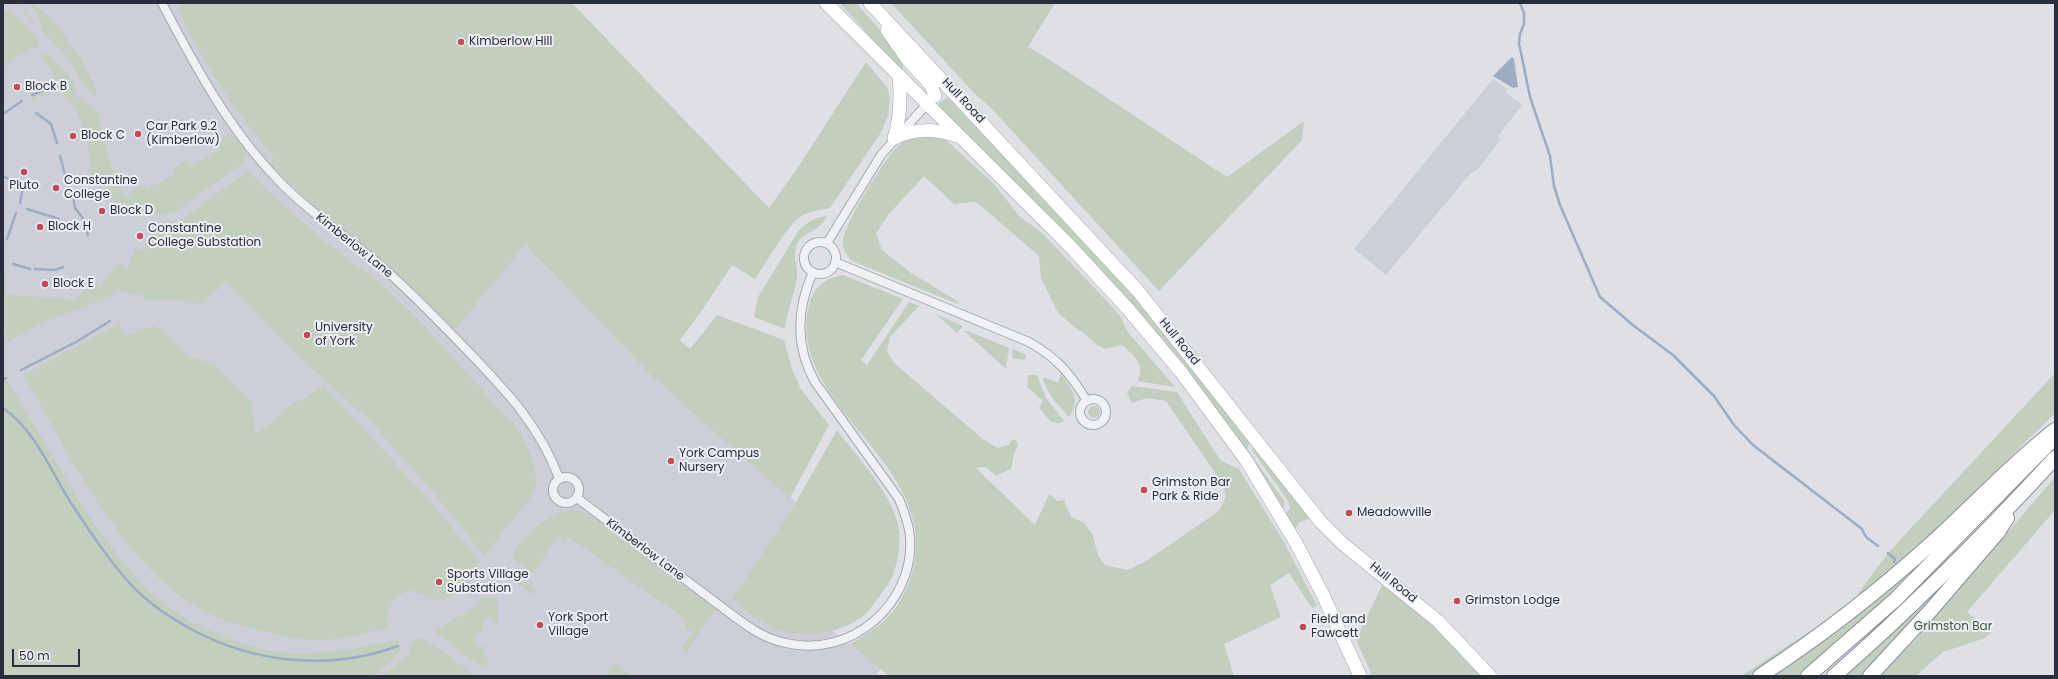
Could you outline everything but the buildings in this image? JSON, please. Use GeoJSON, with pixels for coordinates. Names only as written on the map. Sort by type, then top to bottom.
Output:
{"type":"FeatureCollection","features":[{"type":"Feature","properties":{"kind":"highway"},"geometry":{"type":"LineString","coordinates":[[1760,676],[1853,610],[1932,543],[2030,449],[2055,430]]}},
{"type":"Feature","properties":{"kind":"highway"},"geometry":{"type":"LineString","coordinates":[[1808,676],[1896,599],[2055,437]]}},
{"type":"Feature","properties":{"kind":"highway"},"geometry":{"type":"LineString","coordinates":[[1834,676],[1908,610],[2018,498],[2055,458]]}},
{"type":"Feature","properties":{"kind":"highway"},"geometry":{"type":"LineString","coordinates":[[1870,676],[1931,610],[1998,532],[2018,498]]}},
{"type":"Feature","properties":{"kind":"main road","name":"Hull Road"},"geometry":{"type":"LineString","coordinates":[[826,3],[899,75],[931,100],[959,136],[1066,242],[1128,308],[1209,409],[1246,460],[1296,543],[1323,595],[1360,676]]}},
{"type":"Feature","properties":{"kind":"main road"},"geometry":{"type":"LineString","coordinates":[[836,3],[847,15],[856,32]]}},
{"type":"Feature","properties":{"kind":"main road","name":"Hull Road"},"geometry":{"type":"LineString","coordinates":[[870,3],[954,91],[1138,291],[1320,521],[1344,544],[1438,621],[1490,676]]}},
{"type":"Feature","properties":{"kind":"main road"},"geometry":{"type":"LineString","coordinates":[[870,3],[908,60],[931,85],[931,100]]}},
{"type":"Feature","properties":{"kind":"main road"},"geometry":{"type":"LineString","coordinates":[[894,138],[899,122],[901,105],[899,75]]}},
{"type":"Feature","properties":{"kind":"main road"},"geometry":{"type":"LineString","coordinates":[[931,100],[945,88],[954,91]]}},
{"type":"Feature","properties":{"kind":"main road"},"geometry":{"type":"LineString","coordinates":[[894,138],[908,133],[925,130],[936,130],[959,136]]}},
{"type":"Feature","properties":{"kind":"street","name":"Kimberlow Lane"},"geometry":{"type":"LineString","coordinates":[[162,3],[220,107],[259,160],[307,207],[381,266],[428,310],[476,360],[528,418],[551,456],[559,478]]}},
{"type":"Feature","properties":{"kind":"street"},"geometry":{"type":"LineString","coordinates":[[827,243],[860,187],[894,138],[931,100]]}},
{"type":"Feature","properties":{"kind":"street"},"geometry":{"type":"LineString","coordinates":[[812,243],[827,243],[834,251],[836,262],[829,271],[824,273],[809,270],[804,261],[805,251],[812,243]]}},
{"type":"Feature","properties":{"kind":"street"},"geometry":{"type":"LineString","coordinates":[[836,262],[1029,342],[1056,360],[1067,371],[1087,400]]}},
{"type":"Feature","properties":{"kind":"street","name":"Kimberlow Lane"},"geometry":{"type":"LineString","coordinates":[[577,498],[713,601],[753,630],[768,638],[787,644],[810,646],[829,644],[849,638],[866,628],[883,614],[898,593],[905,578],[909,562],[910,537],[906,516],[899,499],[815,382],[805,362],[799,334],[800,316],[803,299],[813,272]]}},
{"type":"Feature","properties":{"kind":"street"},"geometry":{"type":"LineString","coordinates":[[567,477],[575,480],[580,490],[577,498],[567,504],[557,500],[553,488],[559,478],[567,477]]}},
{"type":"Feature","properties":{"kind":"shaded area","name":"University of York"},"geometry":{"type":"Polygon","coordinates":[[[3,3],[291,3],[654,379],[796,502],[743,585],[834,632],[881,668],[875,676],[3,676],[3,3]]]}},
{"type":"Feature","properties":{"kind":"shaded area"},"geometry":{"type":"Polygon","coordinates":[[[1493,79],[1507,89],[1505,92],[1522,105],[1498,136],[1501,139],[1477,170],[1470,174],[1386,275],[1354,249],[1493,79]]]}},
{"type":"Feature","properties":{"kind":"green space"},"geometry":{"type":"Polygon","coordinates":[[[12,3],[18,4],[33,20],[33,23],[20,8],[12,3]]]}},
{"type":"Feature","properties":{"kind":"green space"},"geometry":{"type":"Polygon","coordinates":[[[30,3],[40,9],[51,19],[72,44],[88,73],[98,98],[87,90],[66,55],[41,29],[40,20],[30,3]]]}},
{"type":"Feature","properties":{"kind":"green space"},"geometry":{"type":"Polygon","coordinates":[[[184,3],[572,3],[769,208],[800,164],[866,62],[887,87],[890,98],[888,116],[880,134],[830,208],[808,213],[795,221],[783,236],[755,279],[732,265],[680,340],[690,349],[717,315],[784,340],[792,369],[801,389],[829,425],[790,498],[654,379],[525,245],[454,331],[379,259],[323,215],[270,164],[274,158],[232,104],[199,51],[177,8],[184,3]]]}},
{"type":"Feature","properties":{"kind":"green space"},"geometry":{"type":"Polygon","coordinates":[[[840,3],[856,3],[889,40],[902,58],[904,75],[840,3]]]}},
{"type":"Feature","properties":{"kind":"green space"},"geometry":{"type":"Polygon","coordinates":[[[891,3],[1055,3],[1028,47],[1044,56],[1227,177],[1304,121],[1302,140],[1159,291],[991,108],[975,94],[891,3]]]}},
{"type":"Feature","properties":{"kind":"green space"},"geometry":{"type":"Polygon","coordinates":[[[3,9],[13,13],[38,39],[38,47],[31,48],[3,67],[3,9]]]}},
{"type":"Feature","properties":{"kind":"green space"},"geometry":{"type":"Polygon","coordinates":[[[41,54],[54,59],[60,64],[73,83],[76,96],[98,111],[108,156],[116,178],[128,197],[131,191],[144,184],[147,189],[175,174],[173,168],[186,160],[189,166],[220,150],[217,143],[229,135],[234,135],[245,148],[245,159],[242,164],[175,212],[160,214],[148,213],[126,204],[114,202],[103,175],[92,180],[89,170],[92,168],[85,133],[77,111],[70,101],[62,94],[51,89],[45,97],[38,94],[33,101],[29,95],[56,82],[51,70],[41,54]]]}},
{"type":"Feature","properties":{"kind":"green space"},"geometry":{"type":"Polygon","coordinates":[[[946,98],[950,98],[1082,236],[1147,311],[1250,442],[1247,449],[1285,502],[1283,509],[1220,415],[1186,369],[1150,325],[1074,241],[939,107],[939,103],[946,98]]]}},
{"type":"Feature","properties":{"kind":"green space"},"geometry":{"type":"Polygon","coordinates":[[[915,136],[942,136],[995,185],[1019,216],[1041,232],[1108,302],[1120,316],[1127,331],[1175,387],[1138,381],[1140,375],[1139,365],[1134,357],[1122,345],[1105,349],[1097,345],[1082,331],[1079,331],[1058,313],[1041,278],[1039,256],[981,206],[974,202],[954,204],[924,176],[888,215],[876,234],[882,250],[911,273],[959,302],[958,304],[852,261],[843,247],[845,232],[850,220],[876,175],[894,150],[901,143],[915,136]]]}},
{"type":"Feature","properties":{"kind":"green space"},"geometry":{"type":"Polygon","coordinates":[[[248,171],[284,206],[332,247],[379,282],[412,313],[517,428],[529,451],[535,467],[536,486],[529,500],[484,556],[450,512],[371,422],[297,355],[226,282],[206,301],[199,304],[180,299],[143,300],[142,295],[117,289],[110,297],[46,321],[8,342],[3,322],[3,276],[6,275],[5,294],[74,300],[94,281],[100,287],[120,262],[128,268],[135,248],[145,251],[152,234],[151,224],[181,220],[248,171]]]}},
{"type":"Feature","properties":{"kind":"green space"},"geometry":{"type":"Polygon","coordinates":[[[827,216],[820,226],[801,238],[796,247],[795,256],[797,278],[785,329],[754,317],[758,297],[799,230],[812,220],[827,216]]]}},
{"type":"Feature","properties":{"kind":"green space"},"geometry":{"type":"Polygon","coordinates":[[[843,275],[903,299],[861,360],[867,365],[909,302],[919,306],[890,337],[887,351],[894,363],[984,440],[998,448],[1009,445],[1012,440],[1016,440],[1018,446],[1014,454],[1011,469],[996,476],[986,467],[976,468],[1035,525],[1049,494],[1057,501],[1064,500],[1071,517],[1083,522],[1092,533],[1098,555],[1105,565],[1127,570],[1143,563],[1219,511],[1226,496],[1222,483],[1166,401],[1147,398],[1132,403],[1127,393],[1132,386],[1177,392],[1220,460],[1239,469],[1284,542],[1317,606],[1312,608],[1289,573],[1270,585],[1281,617],[1224,644],[1234,676],[889,676],[850,644],[881,624],[899,604],[903,597],[912,574],[915,559],[914,523],[901,490],[882,459],[836,401],[818,372],[807,339],[809,304],[814,292],[831,278],[843,275]]]}},
{"type":"Feature","properties":{"kind":"green space"},"geometry":{"type":"Polygon","coordinates":[[[936,314],[963,326],[957,333],[936,314]]]}},
{"type":"Feature","properties":{"kind":"green space"},"geometry":{"type":"Polygon","coordinates":[[[119,323],[126,336],[155,325],[188,356],[214,364],[251,400],[255,435],[296,401],[300,401],[324,386],[431,502],[479,560],[477,565],[483,571],[451,597],[434,600],[410,590],[398,596],[391,604],[387,628],[339,639],[309,640],[264,631],[208,614],[193,605],[167,585],[142,561],[119,532],[97,501],[77,468],[24,375],[119,323]]]}},
{"type":"Feature","properties":{"kind":"green space"},"geometry":{"type":"Polygon","coordinates":[[[965,330],[1009,348],[1006,369],[964,331],[965,330]]]}},
{"type":"Feature","properties":{"kind":"green space"},"geometry":{"type":"Polygon","coordinates":[[[1013,349],[1026,355],[1025,360],[1012,358],[1013,349]]]}},
{"type":"Feature","properties":{"kind":"green space"},"geometry":{"type":"Polygon","coordinates":[[[3,373],[87,514],[123,562],[149,592],[188,620],[229,639],[265,650],[298,654],[333,652],[398,640],[401,649],[393,660],[373,676],[3,676],[3,373]]]}},
{"type":"Feature","properties":{"kind":"green space"},"geometry":{"type":"Polygon","coordinates":[[[1061,373],[1074,394],[1075,399],[1073,411],[1069,417],[1052,398],[1043,380],[1044,377],[1058,383],[1061,373]]]}},
{"type":"Feature","properties":{"kind":"green space"},"geometry":{"type":"Polygon","coordinates":[[[2055,373],[2055,413],[1894,569],[1867,590],[1857,595],[1888,553],[2055,373]]]}},
{"type":"Feature","properties":{"kind":"green space"},"geometry":{"type":"Polygon","coordinates":[[[1028,375],[1037,375],[1046,398],[1064,421],[1055,423],[1046,417],[1039,407],[1043,401],[1027,387],[1028,375]]]}},
{"type":"Feature","properties":{"kind":"green space"},"geometry":{"type":"Polygon","coordinates":[[[1092,406],[1096,406],[1100,412],[1096,418],[1092,418],[1088,414],[1088,410],[1092,406]]]}},
{"type":"Feature","properties":{"kind":"green space"},"geometry":{"type":"Polygon","coordinates":[[[837,430],[872,475],[888,499],[894,512],[900,538],[895,569],[886,588],[866,613],[855,622],[836,630],[816,634],[796,634],[778,630],[764,623],[732,599],[796,502],[837,430]]]}},
{"type":"Feature","properties":{"kind":"green space"},"geometry":{"type":"Polygon","coordinates":[[[1253,446],[1311,518],[1300,522],[1294,530],[1286,513],[1290,508],[1288,501],[1252,450],[1253,446]]]}},
{"type":"Feature","properties":{"kind":"green space","name":"Grimston Bar"},"geometry":{"type":"Polygon","coordinates":[[[2055,477],[2055,510],[1967,612],[1992,632],[1985,638],[1943,652],[1916,676],[1878,676],[1915,640],[2055,477]]]}},
{"type":"Feature","properties":{"kind":"green space"},"geometry":{"type":"Polygon","coordinates":[[[569,510],[587,513],[716,609],[687,652],[681,648],[692,632],[685,627],[688,621],[568,537],[564,542],[557,538],[534,571],[537,573],[536,575],[513,559],[513,552],[538,526],[553,516],[569,510]]]}},
{"type":"Feature","properties":{"kind":"green space"},"geometry":{"type":"Polygon","coordinates":[[[501,568],[504,568],[537,590],[534,595],[500,572],[501,568]]]}},
{"type":"Feature","properties":{"kind":"green space"},"geometry":{"type":"Polygon","coordinates":[[[493,576],[498,594],[481,591],[493,576]]]}},
{"type":"Feature","properties":{"kind":"green space"},"geometry":{"type":"Polygon","coordinates":[[[1900,577],[1909,578],[1800,676],[1769,676],[1900,577]]]}},
{"type":"Feature","properties":{"kind":"green space"},"geometry":{"type":"Polygon","coordinates":[[[1383,583],[1441,633],[1481,676],[1370,676],[1372,675],[1356,640],[1383,583]]]}},
{"type":"Feature","properties":{"kind":"green space"},"geometry":{"type":"Polygon","coordinates":[[[1937,589],[1940,592],[1863,676],[1842,676],[1937,589]]]}},
{"type":"Feature","properties":{"kind":"green space"},"geometry":{"type":"Polygon","coordinates":[[[483,596],[497,599],[497,625],[492,618],[486,619],[482,623],[483,631],[477,633],[474,640],[478,647],[487,647],[482,653],[489,660],[484,666],[480,666],[434,631],[478,605],[480,598],[483,596]]]}},
{"type":"Feature","properties":{"kind":"green space"},"geometry":{"type":"Polygon","coordinates":[[[1820,625],[1753,676],[1741,676],[1820,625]]]}},
{"type":"Feature","properties":{"kind":"green space"},"geometry":{"type":"Polygon","coordinates":[[[422,637],[477,676],[383,676],[409,654],[409,643],[422,637]]]}},
{"type":"Feature","properties":{"kind":"green space"},"geometry":{"type":"Polygon","coordinates":[[[614,663],[633,676],[605,676],[614,663]]]}},
{"type":"Feature","properties":{"kind":"water"},"geometry":{"type":"Polygon","coordinates":[[[1512,57],[1514,59],[1518,87],[1513,88],[1493,76],[1512,57]]]}},
{"type":"Feature","properties":{"kind":"waterway"},"geometry":{"type":"LineString","coordinates":[[1520,3],[1524,13],[1524,24],[1520,34],[1519,43],[1530,97],[1550,156],[1554,186],[1560,205],[1600,297],[1634,326],[1673,355],[1714,396],[1734,425],[1753,445],[1862,529],[1866,537],[1878,546]]}},
{"type":"Feature","properties":{"kind":"waterway"},"geometry":{"type":"LineString","coordinates":[[32,95],[49,88]]}},
{"type":"Feature","properties":{"kind":"waterway"},"geometry":{"type":"LineString","coordinates":[[3,114],[22,101]]}},
{"type":"Feature","properties":{"kind":"waterway"},"geometry":{"type":"LineString","coordinates":[[36,113],[51,124],[57,143]]}},
{"type":"Feature","properties":{"kind":"waterway"},"geometry":{"type":"LineString","coordinates":[[60,156],[65,175]]}},
{"type":"Feature","properties":{"kind":"waterway"},"geometry":{"type":"LineString","coordinates":[[3,176],[23,187],[20,203]]}},
{"type":"Feature","properties":{"kind":"waterway"},"geometry":{"type":"LineString","coordinates":[[73,196],[75,208],[82,217],[88,235]]}},
{"type":"Feature","properties":{"kind":"waterway"},"geometry":{"type":"LineString","coordinates":[[27,209],[59,219]]}},
{"type":"Feature","properties":{"kind":"waterway"},"geometry":{"type":"LineString","coordinates":[[7,239],[16,213]]}},
{"type":"Feature","properties":{"kind":"waterway"},"geometry":{"type":"LineString","coordinates":[[13,264],[30,269]]}},
{"type":"Feature","properties":{"kind":"waterway"},"geometry":{"type":"LineString","coordinates":[[35,269],[55,270],[63,267]]}},
{"type":"Feature","properties":{"kind":"waterway"},"geometry":{"type":"LineString","coordinates":[[21,370],[76,342],[110,321]]}},
{"type":"Feature","properties":{"kind":"waterway"},"geometry":{"type":"LineString","coordinates":[[3,408],[15,417],[33,439],[71,503],[117,568],[144,597],[177,621],[202,635],[229,646],[256,654],[284,659],[313,661],[342,659],[370,654],[398,646]]}},
{"type":"Feature","properties":{"kind":"waterway"},"geometry":{"type":"LineString","coordinates":[[1888,553],[1895,559],[1894,562]]}},
{"type":"Feature","properties":{"kind":"place","name":"Kimberlow Hill"},"geometry":{"type":"Point","coordinates":[461,42]}},
{"type":"Feature","properties":{"kind":"place","name":"Block B"},"geometry":{"type":"Point","coordinates":[17,87]}},
{"type":"Feature","properties":{"kind":"place","name":"Car Park 9.2 (Kimberlow)"},"geometry":{"type":"Point","coordinates":[138,134]}},
{"type":"Feature","properties":{"kind":"place","name":"Block C"},"geometry":{"type":"Point","coordinates":[73,136]}},
{"type":"Feature","properties":{"kind":"place","name":"Pluto"},"geometry":{"type":"Point","coordinates":[24,172]}},
{"type":"Feature","properties":{"kind":"place","name":"Constantine College"},"geometry":{"type":"Point","coordinates":[56,188]}},
{"type":"Feature","properties":{"kind":"place","name":"Block D"},"geometry":{"type":"Point","coordinates":[102,211]}},
{"type":"Feature","properties":{"kind":"place","name":"Block H"},"geometry":{"type":"Point","coordinates":[40,227]}},
{"type":"Feature","properties":{"kind":"place","name":"Constantine College Substation"},"geometry":{"type":"Point","coordinates":[140,236]}},
{"type":"Feature","properties":{"kind":"place","name":"Block E"},"geometry":{"type":"Point","coordinates":[45,284]}},
{"type":"Feature","properties":{"kind":"place","name":"University of York"},"geometry":{"type":"Point","coordinates":[307,335]}},
{"type":"Feature","properties":{"kind":"place","name":"York Campus Nursery"},"geometry":{"type":"Point","coordinates":[671,461]}},
{"type":"Feature","properties":{"kind":"place","name":"Grimston Bar Park & Ride"},"geometry":{"type":"Point","coordinates":[1144,490]}},
{"type":"Feature","properties":{"kind":"place","name":"Meadowville"},"geometry":{"type":"Point","coordinates":[1349,513]}},
{"type":"Feature","properties":{"kind":"place","name":"Sports Village Substation"},"geometry":{"type":"Point","coordinates":[439,582]}},
{"type":"Feature","properties":{"kind":"place","name":"Grimston Lodge"},"geometry":{"type":"Point","coordinates":[1457,601]}},
{"type":"Feature","properties":{"kind":"place","name":"York Sport Village"},"geometry":{"type":"Point","coordinates":[540,625]}},
{"type":"Feature","properties":{"kind":"place","name":"Field and Fawcett"},"geometry":{"type":"Point","coordinates":[1303,627]}}]}
